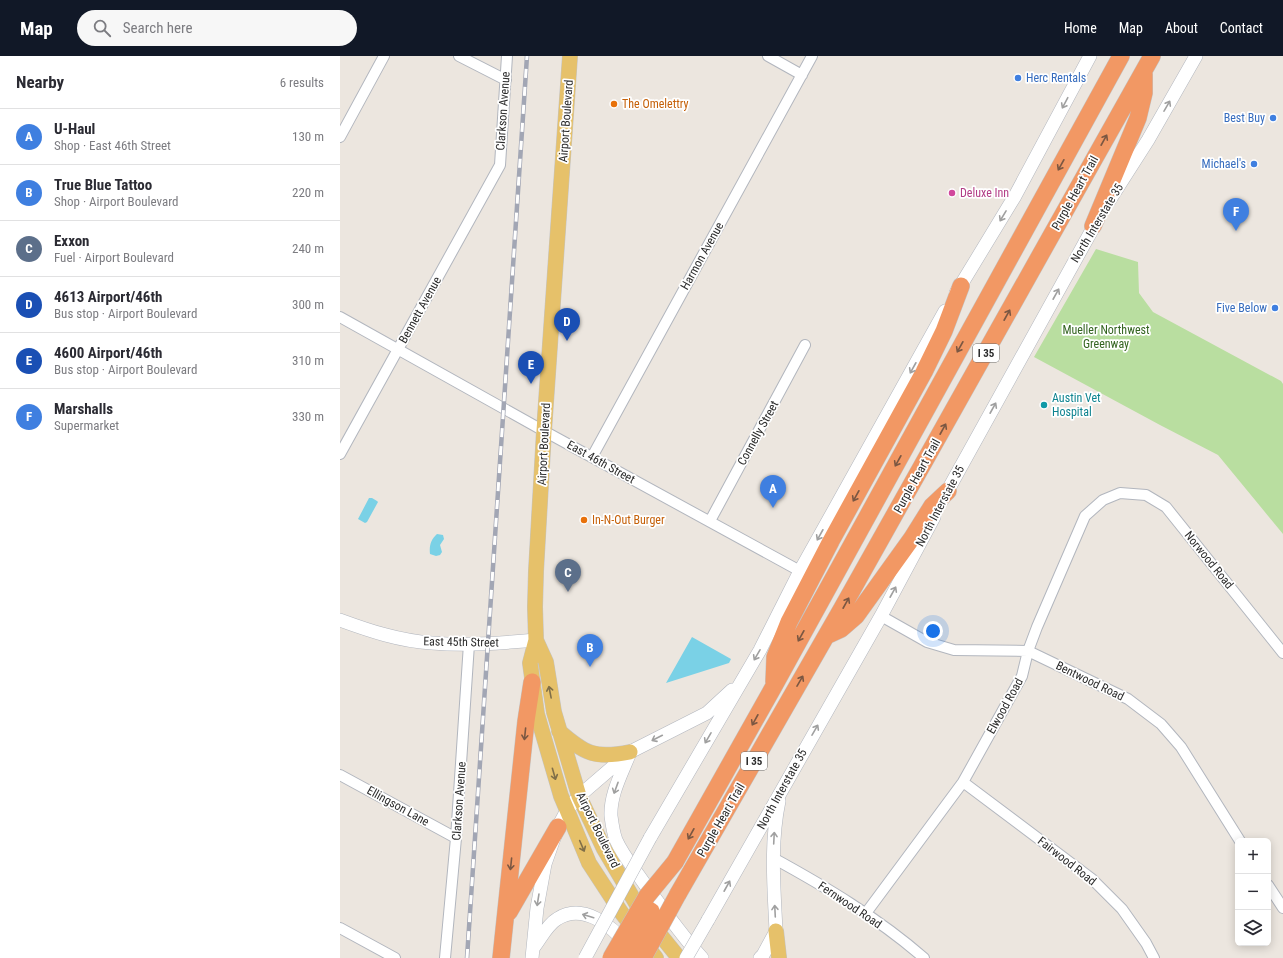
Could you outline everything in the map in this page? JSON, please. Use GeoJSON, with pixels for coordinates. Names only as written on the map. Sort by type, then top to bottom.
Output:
{"type":"FeatureCollection","features":[{"type":"Feature","properties":{"kind":"highway","name":"Purple Heart Trail"},"geometry":{"type":"LineString","coordinates":[[626,958],[676,862],[1121,56]]}},
{"type":"Feature","properties":{"kind":"highway"},"geometry":{"type":"LineString","coordinates":[[1093,226],[1138,118],[1144,93],[1148,62]]}},
{"type":"Feature","properties":{"kind":"highway","name":"Purple Heart Trail"},"geometry":{"type":"LineString","coordinates":[[643,958],[895,515],[1148,62]]}},
{"type":"Feature","properties":{"kind":"highway"},"geometry":{"type":"LineString","coordinates":[[774,686],[775,656],[789,622],[831,541],[924,372],[944,331],[961,286]]}},
{"type":"Feature","properties":{"kind":"highway"},"geometry":{"type":"LineString","coordinates":[[826,636],[841,629],[856,616],[904,549],[932,506],[948,491]]}},
{"type":"Feature","properties":{"kind":"highway"},"geometry":{"type":"LineString","coordinates":[[501,958],[526,720],[532,682]]}},
{"type":"Feature","properties":{"kind":"highway"},"geometry":{"type":"LineString","coordinates":[[506,917],[558,827]]}},
{"type":"Feature","properties":{"kind":"highway","name":"Purple Heart Trail"},"geometry":{"type":"LineString","coordinates":[[611,958],[647,896],[676,862]]}},
{"type":"Feature","properties":{"kind":"highway","name":"Purple Heart Trail"},"geometry":{"type":"LineString","coordinates":[[656,958],[675,920],[681,890]]}},
{"type":"Feature","properties":{"kind":"main road","name":"Airport Boulevard"},"geometry":{"type":"LineString","coordinates":[[570,56],[544,431],[536,571],[536,640],[530,663],[537,714],[561,796],[589,862],[620,912],[656,958]]}},
{"type":"Feature","properties":{"kind":"main road"},"geometry":{"type":"LineString","coordinates":[[585,958],[650,838],[760,650],[800,571],[947,307],[1015,196],[1090,56]]}},
{"type":"Feature","properties":{"kind":"main road","name":"North Interstate 35"},"geometry":{"type":"LineString","coordinates":[[686,958],[880,616],[1093,226],[1148,140],[1196,56]]}},
{"type":"Feature","properties":{"kind":"main road","name":"East 45th Street"},"geometry":{"type":"LineString","coordinates":[[340,620],[369,631],[397,638],[431,643],[469,644],[536,640]]}},
{"type":"Feature","properties":{"kind":"main road","name":"Airport Boulevard"},"geometry":{"type":"LineString","coordinates":[[536,640],[546,662],[551,697],[559,730],[580,796],[604,849],[640,910],[680,958]]}},
{"type":"Feature","properties":{"kind":"main road"},"geometry":{"type":"LineString","coordinates":[[533,953],[537,908],[545,864],[558,827],[567,810],[580,796],[630,752],[707,712],[742,680]]}},
{"type":"Feature","properties":{"kind":"main road"},"geometry":{"type":"LineString","coordinates":[[559,730],[579,748],[589,753],[615,755],[630,752]]}},
{"type":"Feature","properties":{"kind":"main road"},"geometry":{"type":"LineString","coordinates":[[630,752],[614,791],[612,802],[611,815],[615,835],[625,856],[684,938],[702,958]]}},
{"type":"Feature","properties":{"kind":"main road"},"geometry":{"type":"LineString","coordinates":[[779,958],[776,931],[773,858],[775,823],[782,788]]}},
{"type":"Feature","properties":{"kind":"main road"},"geometry":{"type":"LineString","coordinates":[[533,953],[549,926],[557,919],[566,915],[580,913],[596,918],[613,931],[626,943],[638,958]]}},
{"type":"Feature","properties":{"kind":"main road"},"geometry":{"type":"LineString","coordinates":[[760,958],[776,931]]}},
{"type":"Feature","properties":{"kind":"main road"},"geometry":{"type":"LineString","coordinates":[[774,958],[776,931]]}},
{"type":"Feature","properties":{"kind":"street"},"geometry":{"type":"LineString","coordinates":[[340,137],[384,56]]}},
{"type":"Feature","properties":{"kind":"street"},"geometry":{"type":"LineString","coordinates":[[459,56],[506,80]]}},
{"type":"Feature","properties":{"kind":"street","name":"Clarkson Avenue"},"geometry":{"type":"LineString","coordinates":[[500,165],[507,56]]}},
{"type":"Feature","properties":{"kind":"street"},"geometry":{"type":"LineString","coordinates":[[768,56],[802,75]]}},
{"type":"Feature","properties":{"kind":"street","name":"Harmon Avenue"},"geometry":{"type":"LineString","coordinates":[[592,456],[812,56]]}},
{"type":"Feature","properties":{"kind":"street","name":"Bennett Avenue"},"geometry":{"type":"LineString","coordinates":[[340,454],[500,165]]}},
{"type":"Feature","properties":{"kind":"street","name":"East 46th Street"},"geometry":{"type":"LineString","coordinates":[[340,317],[800,571]]}},
{"type":"Feature","properties":{"kind":"street","name":"Connelly Street"},"geometry":{"type":"LineString","coordinates":[[710,521],[805,345]]}},
{"type":"Feature","properties":{"kind":"street","name":"Elwood Road"},"geometry":{"type":"LineString","coordinates":[[866,913],[963,782],[1022,676],[1028,651],[1037,627],[1085,516],[1103,500],[1120,493]]}},
{"type":"Feature","properties":{"kind":"street","name":"Norwood Road"},"geometry":{"type":"LineString","coordinates":[[1120,493],[1146,495],[1166,507],[1283,652]]}},
{"type":"Feature","properties":{"kind":"street","name":"Bentwood Road"},"geometry":{"type":"LineString","coordinates":[[880,616],[928,642],[954,650],[1028,651],[1128,699],[1161,724],[1180,747],[1238,838]]}},
{"type":"Feature","properties":{"kind":"street","name":"Clarkson Avenue"},"geometry":{"type":"LineString","coordinates":[[445,958],[456,838],[469,644]]}},
{"type":"Feature","properties":{"kind":"street","name":"Ellingson Lane"},"geometry":{"type":"LineString","coordinates":[[340,775],[456,838]]}},
{"type":"Feature","properties":{"kind":"street","name":"Fairwood Road"},"geometry":{"type":"LineString","coordinates":[[963,782],[1092,879],[1122,909],[1146,943],[1154,958]]}},
{"type":"Feature","properties":{"kind":"street","name":"Fernwood Road"},"geometry":{"type":"LineString","coordinates":[[773,858],[818,883],[866,913],[924,958]]}},
{"type":"Feature","properties":{"kind":"street"},"geometry":{"type":"LineString","coordinates":[[1271,890],[1283,908]]}},
{"type":"Feature","properties":{"kind":"street"},"geometry":{"type":"LineString","coordinates":[[340,928],[396,958]]}},
{"type":"Feature","properties":{"kind":"green space","name":"Mueller Northwest Greenway"},"geometry":{"type":"Polygon","coordinates":[[[1096,249],[1138,262],[1139,293],[1153,312],[1281,381],[1283,384],[1283,534],[1218,455],[1034,357],[1096,249]]]}},
{"type":"Feature","properties":{"kind":"water"},"geometry":{"type":"Polygon","coordinates":[[[369,498],[372,498],[378,502],[365,523],[358,519],[369,498]]]}},
{"type":"Feature","properties":{"kind":"water"},"geometry":{"type":"Polygon","coordinates":[[[437,534],[443,535],[444,539],[440,545],[442,552],[440,555],[436,556],[430,554],[430,548],[432,540],[437,534]]]}},
{"type":"Feature","properties":{"kind":"water"},"geometry":{"type":"Polygon","coordinates":[[[692,637],[731,659],[729,663],[666,683],[692,637]]]}},
{"type":"Feature","properties":{"kind":"railway"},"geometry":{"type":"LineString","coordinates":[[467,958],[527,56]]}},
{"type":"Feature","properties":{"kind":"place","name":"Herc Rentals"},"geometry":{"type":"Point","coordinates":[1018,78]}},
{"type":"Feature","properties":{"kind":"place","name":"The Omelettry"},"geometry":{"type":"Point","coordinates":[614,104]}},
{"type":"Feature","properties":{"kind":"place","name":"Best Buy"},"geometry":{"type":"Point","coordinates":[1273,118]}},
{"type":"Feature","properties":{"kind":"place","name":"Michael's"},"geometry":{"type":"Point","coordinates":[1254,164]}},
{"type":"Feature","properties":{"kind":"place","name":"Deluxe Inn"},"geometry":{"type":"Point","coordinates":[952,193]}},
{"type":"Feature","properties":{"kind":"place","name":"Marshalls"},"geometry":{"type":"Point","coordinates":[1236,231]}},
{"type":"Feature","properties":{"kind":"place","name":"Five Below"},"geometry":{"type":"Point","coordinates":[1275,308]}},
{"type":"Feature","properties":{"kind":"place","name":"4613 Airport/46th"},"geometry":{"type":"Point","coordinates":[567,341]}},
{"type":"Feature","properties":{"kind":"place","name":"4600 Airport/46th"},"geometry":{"type":"Point","coordinates":[531,384]}},
{"type":"Feature","properties":{"kind":"place","name":"Austin Vet Hospital"},"geometry":{"type":"Point","coordinates":[1044,405]}},
{"type":"Feature","properties":{"kind":"place","name":"U-Haul"},"geometry":{"type":"Point","coordinates":[773,508]}},
{"type":"Feature","properties":{"kind":"place","name":"In-N-Out Burger"},"geometry":{"type":"Point","coordinates":[584,520]}},
{"type":"Feature","properties":{"kind":"place","name":"Exxon"},"geometry":{"type":"Point","coordinates":[568,592]}},
{"type":"Feature","properties":{"kind":"place","name":"True Blue Tattoo"},"geometry":{"type":"Point","coordinates":[590,667]}}]}
